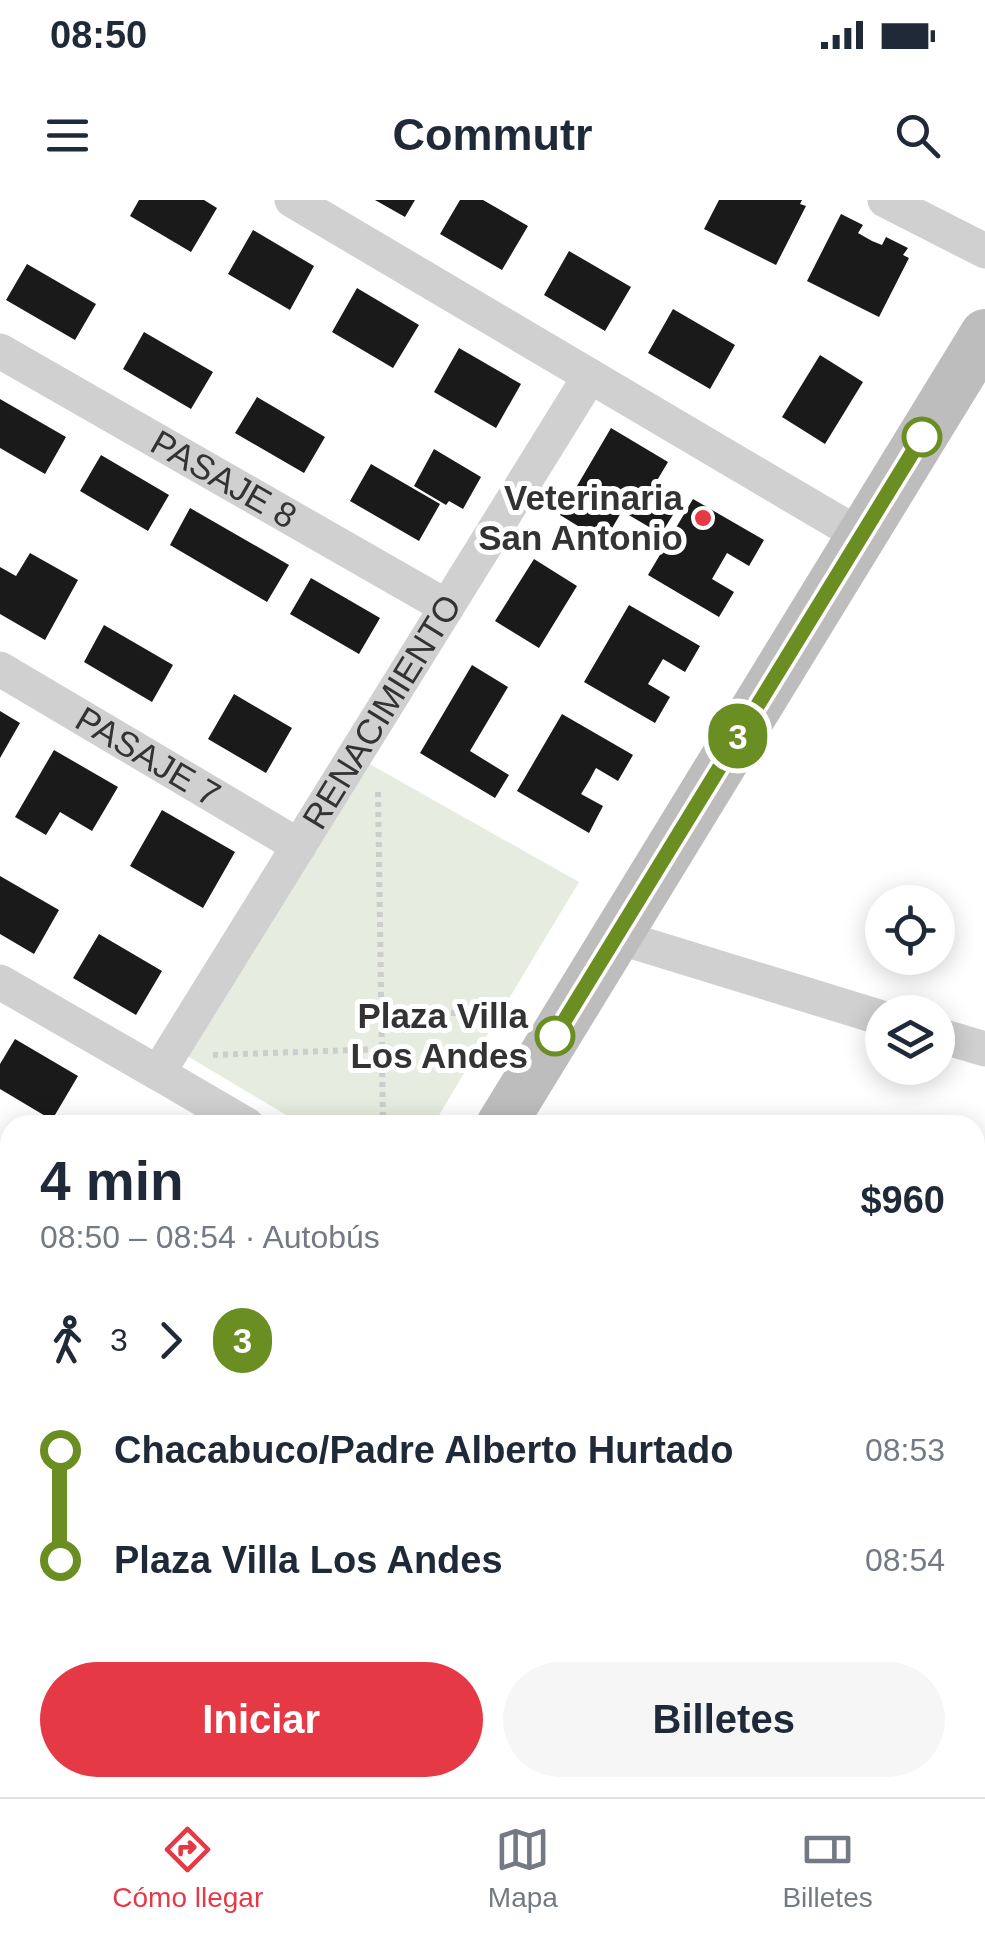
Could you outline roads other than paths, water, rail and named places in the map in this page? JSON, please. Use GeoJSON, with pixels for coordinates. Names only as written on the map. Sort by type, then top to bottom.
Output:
{"type":"FeatureCollection","features":[{"type":"Feature","properties":{"kind":"street"},"geometry":{"type":"LineString","coordinates":[[292,200],[861,536]]}},
{"type":"Feature","properties":{"kind":"street"},"geometry":{"type":"LineString","coordinates":[[886,200],[985,251]]}},
{"type":"Feature","properties":{"kind":"street"},"geometry":{"type":"LineString","coordinates":[[506,1115],[985,334]]}},
{"type":"Feature","properties":{"kind":"street","name":"PASAJE 8"},"geometry":{"type":"LineString","coordinates":[[0,350],[447,607]]}},
{"type":"Feature","properties":{"kind":"street","name":"RENACIMIENTO"},"geometry":{"type":"LineString","coordinates":[[163,1065],[590,376]]}},
{"type":"Feature","properties":{"kind":"street","name":"PASAJE 7"},"geometry":{"type":"LineString","coordinates":[[0,669],[299,846]]}},
{"type":"Feature","properties":{"kind":"street"},"geometry":{"type":"LineString","coordinates":[[615,936],[865,1013]]}},
{"type":"Feature","properties":{"kind":"street"},"geometry":{"type":"LineString","coordinates":[[0,982],[163,1065],[233,1115]]}},
{"type":"Feature","properties":{"kind":"street"},"geometry":{"type":"LineString","coordinates":[[955,1040],[985,1049]]}},
{"type":"Feature","properties":{"kind":"place","name":"Veterinaria San Antonio"},"geometry":{"type":"Point","coordinates":[703,518]}},
{"type":"Feature","properties":{"kind":"place","name":"Plaza Villa Los Andes"},"geometry":{"type":"Point","coordinates":[555,1036]}}]}
